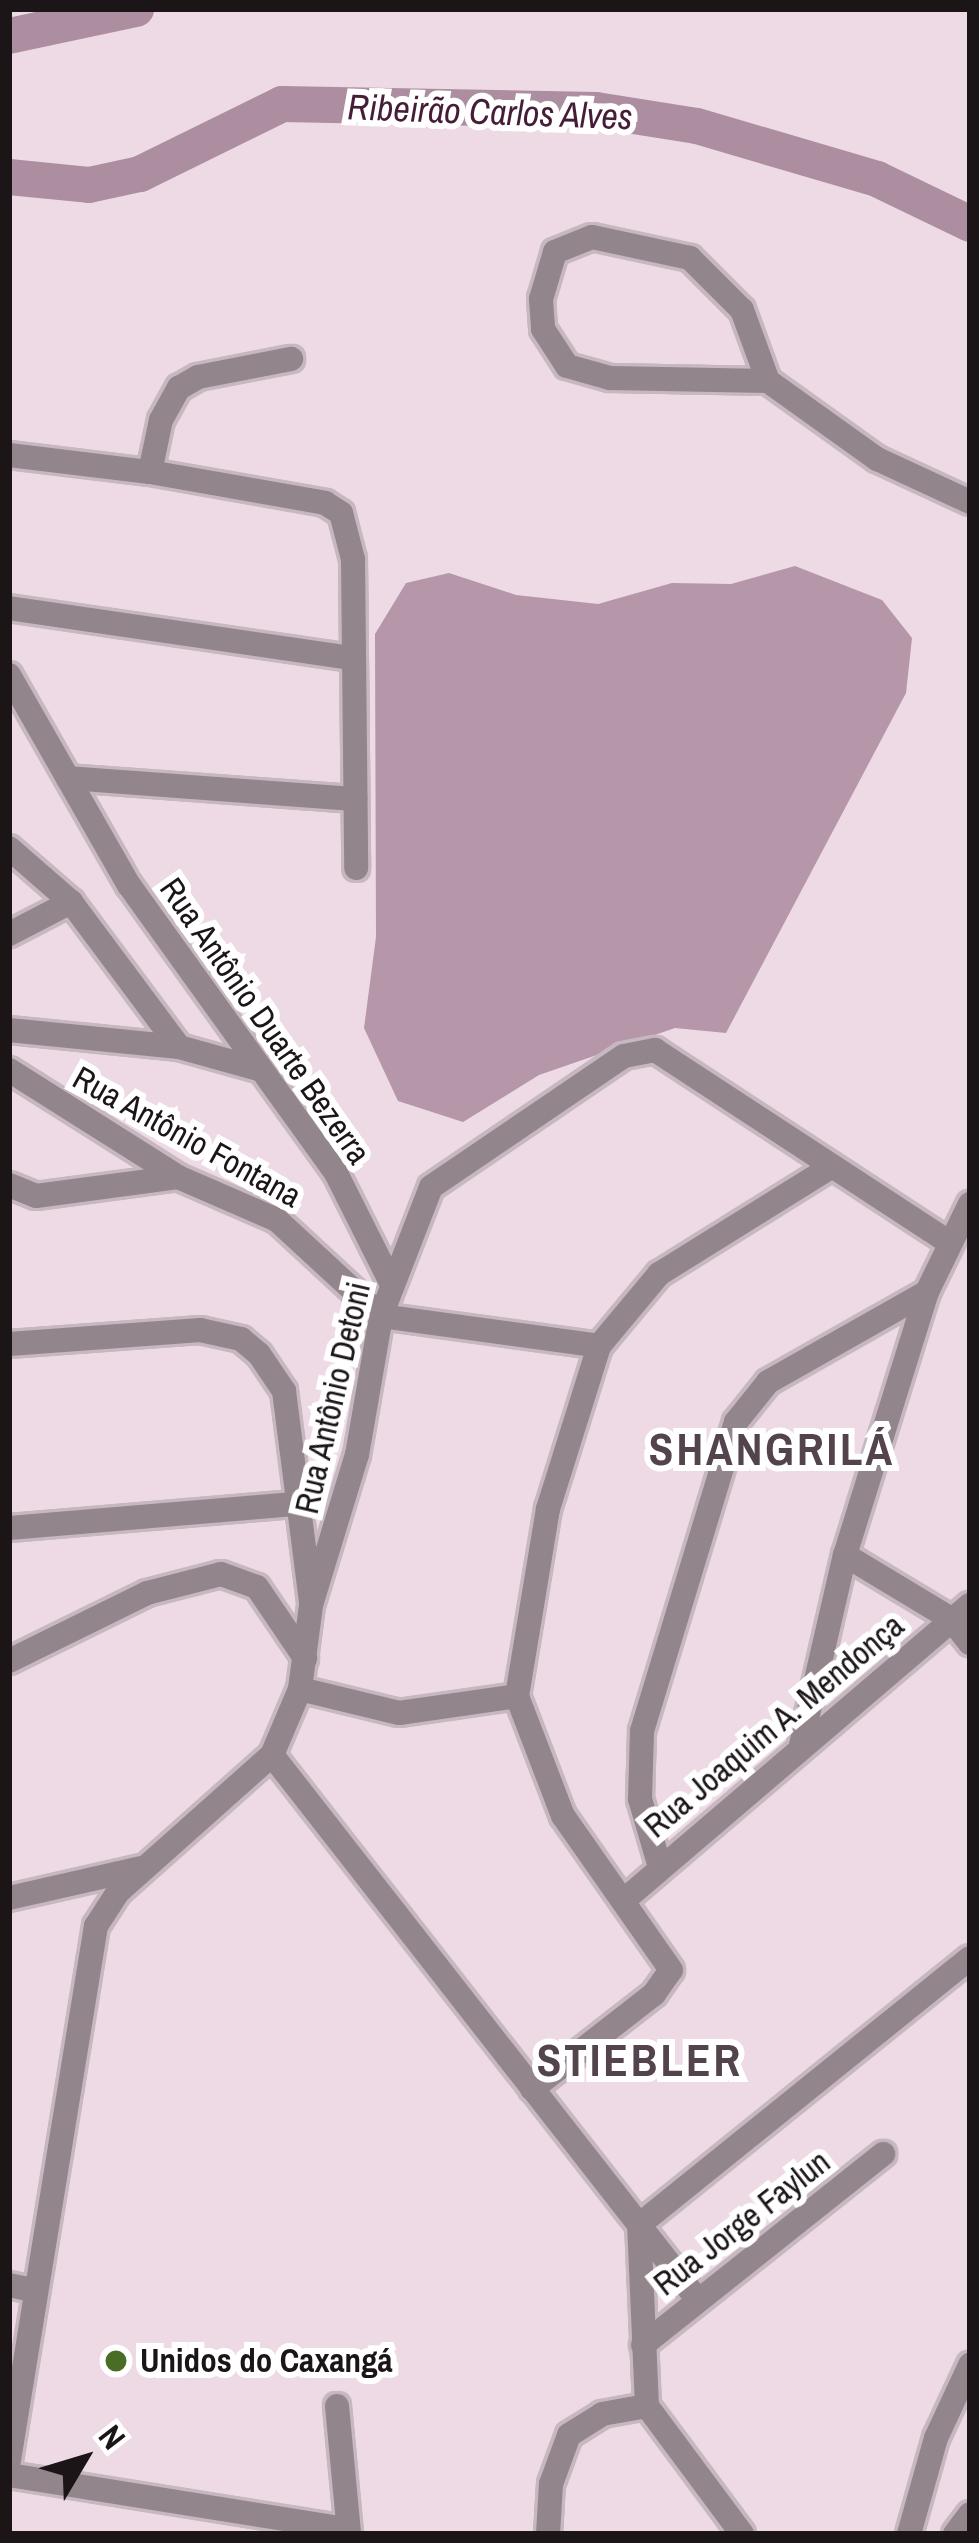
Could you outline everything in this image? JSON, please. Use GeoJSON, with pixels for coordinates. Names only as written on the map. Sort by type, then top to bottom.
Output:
{"type":"FeatureCollection","features":[{"type":"Feature","properties":{"kind":"street"},"geometry":{"type":"LineString","coordinates":[[767,381],[742,310],[690,258],[592,237],[555,252],[541,298],[543,328],[567,366],[610,378],[767,381],[877,459],[970,502]]}},
{"type":"Feature","properties":{"kind":"street"},"geometry":{"type":"LineString","coordinates":[[150,472],[161,420],[179,388],[197,377],[291,359]]}},
{"type":"Feature","properties":{"kind":"street"},"geometry":{"type":"LineString","coordinates":[[9,455],[150,472],[333,506],[349,526],[353,560],[350,658],[356,868]]}},
{"type":"Feature","properties":{"kind":"street"},"geometry":{"type":"LineString","coordinates":[[9,608],[350,658]]}},
{"type":"Feature","properties":{"kind":"street","name":"Rua Antônio Duarte Bezerra"},"geometry":{"type":"LineString","coordinates":[[12,684],[129,885],[336,1173],[391,1283]]}},
{"type":"Feature","properties":{"kind":"street"},"geometry":{"type":"LineString","coordinates":[[68,778],[355,799]]}},
{"type":"Feature","properties":{"kind":"street"},"geometry":{"type":"LineString","coordinates":[[9,848],[71,902],[178,1047]]}},
{"type":"Feature","properties":{"kind":"street"},"geometry":{"type":"LineString","coordinates":[[9,934],[71,902]]}},
{"type":"Feature","properties":{"kind":"street"},"geometry":{"type":"LineString","coordinates":[[9,1030],[178,1047],[258,1069]]}},
{"type":"Feature","properties":{"kind":"street","name":"Rua Antônio Detoni"},"geometry":{"type":"LineString","coordinates":[[311,1605],[357,1455],[391,1283],[419,1204],[448,1170],[624,1056],[655,1050],[831,1168]]}},
{"type":"Feature","properties":{"kind":"street","name":"Rua Antônio Fontana"},"geometry":{"type":"LineString","coordinates":[[9,1070],[178,1177],[277,1220],[381,1316]]}},
{"type":"Feature","properties":{"kind":"street"},"geometry":{"type":"LineString","coordinates":[[532,2089],[670,1976],[669,1961],[623,1901],[541,1775],[517,1696],[548,1509],[599,1346],[659,1274],[831,1168],[948,1242]]}},
{"type":"Feature","properties":{"kind":"street"},"geometry":{"type":"LineString","coordinates":[[9,1185],[36,1196],[178,1177]]}},
{"type":"Feature","properties":{"kind":"street"},"geometry":{"type":"LineString","coordinates":[[800,1745],[845,1555],[927,1292],[970,1204]]}},
{"type":"Feature","properties":{"kind":"street"},"geometry":{"type":"LineString","coordinates":[[659,1867],[640,1799],[642,1731],[736,1422],[768,1382],[927,1292]]}},
{"type":"Feature","properties":{"kind":"street"},"geometry":{"type":"LineString","coordinates":[[381,1316],[599,1346]]}},
{"type":"Feature","properties":{"kind":"street"},"geometry":{"type":"LineString","coordinates":[[9,1344],[200,1330],[241,1339],[284,1391],[294,1504],[311,1605],[300,1690],[272,1755],[147,1866],[96,1926],[21,2287],[9,2460]]}},
{"type":"Feature","properties":{"kind":"street"},"geometry":{"type":"LineString","coordinates":[[9,1528],[294,1504]]}},
{"type":"Feature","properties":{"kind":"street"},"geometry":{"type":"LineString","coordinates":[[845,1555],[961,1612],[970,1643]]}},
{"type":"Feature","properties":{"kind":"street"},"geometry":{"type":"LineString","coordinates":[[9,1661],[147,1593],[221,1574],[256,1587],[304,1658]]}},
{"type":"Feature","properties":{"kind":"street","name":"Rua Joaquim A. Mendonça"},"geometry":{"type":"LineString","coordinates":[[623,1901],[961,1612]]}},
{"type":"Feature","properties":{"kind":"street"},"geometry":{"type":"LineString","coordinates":[[300,1690],[399,1713],[517,1696]]}},
{"type":"Feature","properties":{"kind":"street"},"geometry":{"type":"LineString","coordinates":[[272,1755],[697,2299]]}},
{"type":"Feature","properties":{"kind":"street"},"geometry":{"type":"LineString","coordinates":[[9,1898],[147,1866]]}},
{"type":"Feature","properties":{"kind":"street"},"geometry":{"type":"LineString","coordinates":[[638,2225],[970,1958]]}},
{"type":"Feature","properties":{"kind":"street","name":"Rua Jorge Faylun"},"geometry":{"type":"LineString","coordinates":[[643,2345],[883,2154]]}},
{"type":"Feature","properties":{"kind":"street"},"geometry":{"type":"LineString","coordinates":[[638,2225],[647,2406],[742,2534]]}},
{"type":"Feature","properties":{"kind":"street"},"geometry":{"type":"LineString","coordinates":[[909,2534],[936,2438],[970,2365]]}},
{"type":"Feature","properties":{"kind":"street"},"geometry":{"type":"LineString","coordinates":[[9,2475],[348,2532],[337,2406]]}},
{"type":"Feature","properties":{"kind":"street"},"geometry":{"type":"LineString","coordinates":[[548,2534],[551,2484],[569,2435],[602,2414],[647,2406]]}},
{"type":"Feature","properties":{"kind":"street"},"geometry":{"type":"LineString","coordinates":[[955,2534],[970,2514]]}},
{"type":"Feature","properties":{"kind":"shaded area"},"geometry":{"type":"Polygon","coordinates":[[[795,566],[882,600],[912,638],[906,693],[726,1033],[675,1028],[539,1075],[463,1122],[398,1101],[364,1028],[376,937],[375,634],[406,583],[449,573],[516,595],[598,604],[672,583],[731,584],[795,566]]]}},
{"type":"Feature","properties":{"kind":"waterway","name":"Ribeirão Carlos Alves"},"geometry":{"type":"LineString","coordinates":[[9,36],[136,9]]}},
{"type":"Feature","properties":{"kind":"waterway","name":"Ribeirão Carlos Alves"},"geometry":{"type":"LineString","coordinates":[[9,177],[89,185],[140,174],[282,104],[596,110],[697,126],[877,179],[970,224]]}},
{"type":"Feature","properties":{"kind":"place","name":"Unidos do Caxangá"},"geometry":{"type":"Point","coordinates":[116,2361]}},
{"type":"Feature","properties":{"kind":"district","name":"SHANGRILÁ"},"geometry":{"type":"Point","coordinates":[772,1449]}},
{"type":"Feature","properties":{"kind":"district","name":"STIEBLER"},"geometry":{"type":"Point","coordinates":[640,2060]}}]}
